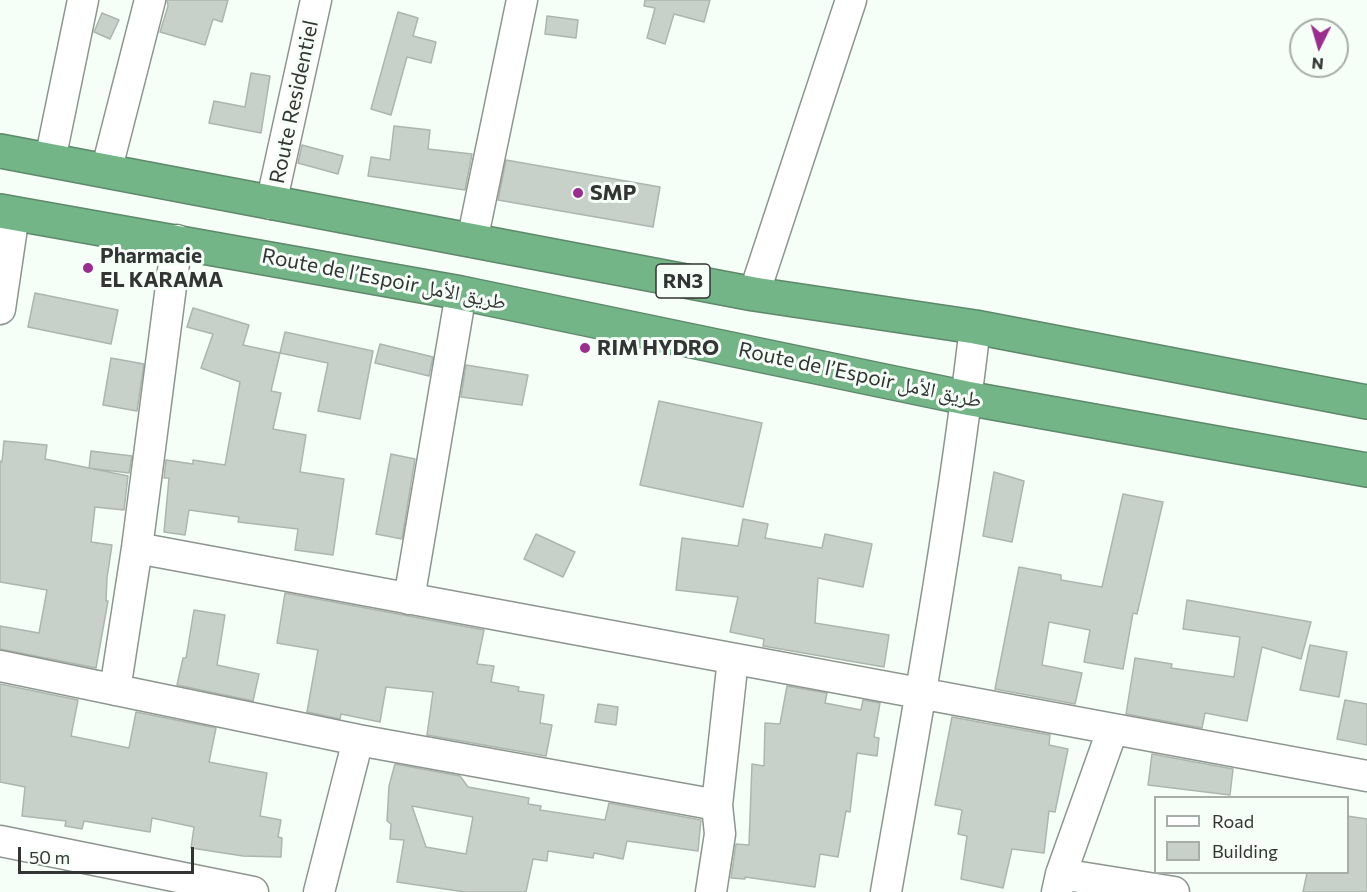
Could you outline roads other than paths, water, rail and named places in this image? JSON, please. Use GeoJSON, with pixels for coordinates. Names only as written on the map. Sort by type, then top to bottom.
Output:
{"type":"FeatureCollection","features":[{"type":"Feature","properties":{"kind":"highway","name":"RN3"},"geometry":{"type":"LineString","coordinates":[[0,151],[754,294],[975,327],[1367,402]]}},
{"type":"Feature","properties":{"kind":"highway","name":"Route de l’Espoir طريق الأمل"},"geometry":{"type":"LineString","coordinates":[[7,212],[177,240],[461,293],[966,398],[1367,470]]}},
{"type":"Feature","properties":{"kind":"street"},"geometry":{"type":"LineString","coordinates":[[50,160],[83,0]]}},
{"type":"Feature","properties":{"kind":"street"},"geometry":{"type":"LineString","coordinates":[[109,172],[110,156],[150,0]]}},
{"type":"Feature","properties":{"kind":"street","name":"Route Residentiel"},"geometry":{"type":"LineString","coordinates":[[271,204],[316,0]]}},
{"type":"Feature","properties":{"kind":"street"},"geometry":{"type":"LineString","coordinates":[[472,241],[522,0]]}},
{"type":"Feature","properties":{"kind":"street"},"geometry":{"type":"LineString","coordinates":[[754,294],[850,0]]}},
{"type":"Feature","properties":{"kind":"street"},"geometry":{"type":"LineString","coordinates":[[0,309],[7,212]]}},
{"type":"Feature","properties":{"kind":"street"},"geometry":{"type":"LineString","coordinates":[[115,690],[137,548],[177,240]]}},
{"type":"Feature","properties":{"kind":"street"},"geometry":{"type":"LineString","coordinates":[[409,599],[461,293]]}},
{"type":"Feature","properties":{"kind":"street"},"geometry":{"type":"LineString","coordinates":[[886,892],[921,691],[975,327]]}},
{"type":"Feature","properties":{"kind":"street"},"geometry":{"type":"LineString","coordinates":[[137,548],[921,691],[1112,731],[1367,776]]}},
{"type":"Feature","properties":{"kind":"street"},"geometry":{"type":"LineString","coordinates":[[711,892],[720,834],[717,805],[733,658]]}},
{"type":"Feature","properties":{"kind":"street"},"geometry":{"type":"LineString","coordinates":[[0,666],[358,740],[717,805]]}},
{"type":"Feature","properties":{"kind":"street"},"geometry":{"type":"LineString","coordinates":[[1112,731],[1059,883],[1174,892]]}},
{"type":"Feature","properties":{"kind":"street"},"geometry":{"type":"LineString","coordinates":[[319,892],[358,740]]}},
{"type":"Feature","properties":{"kind":"street"},"geometry":{"type":"LineString","coordinates":[[0,841],[220,888],[254,892]]}},
{"type":"Feature","properties":{"kind":"place","name":"SMP"},"geometry":{"type":"Point","coordinates":[578,193]}},
{"type":"Feature","properties":{"kind":"place","name":"Pharmacie EL KARAMA"},"geometry":{"type":"Point","coordinates":[88,268]}},
{"type":"Feature","properties":{"kind":"place","name":"RIM HYDRO"},"geometry":{"type":"Point","coordinates":[585,348]}}]}
